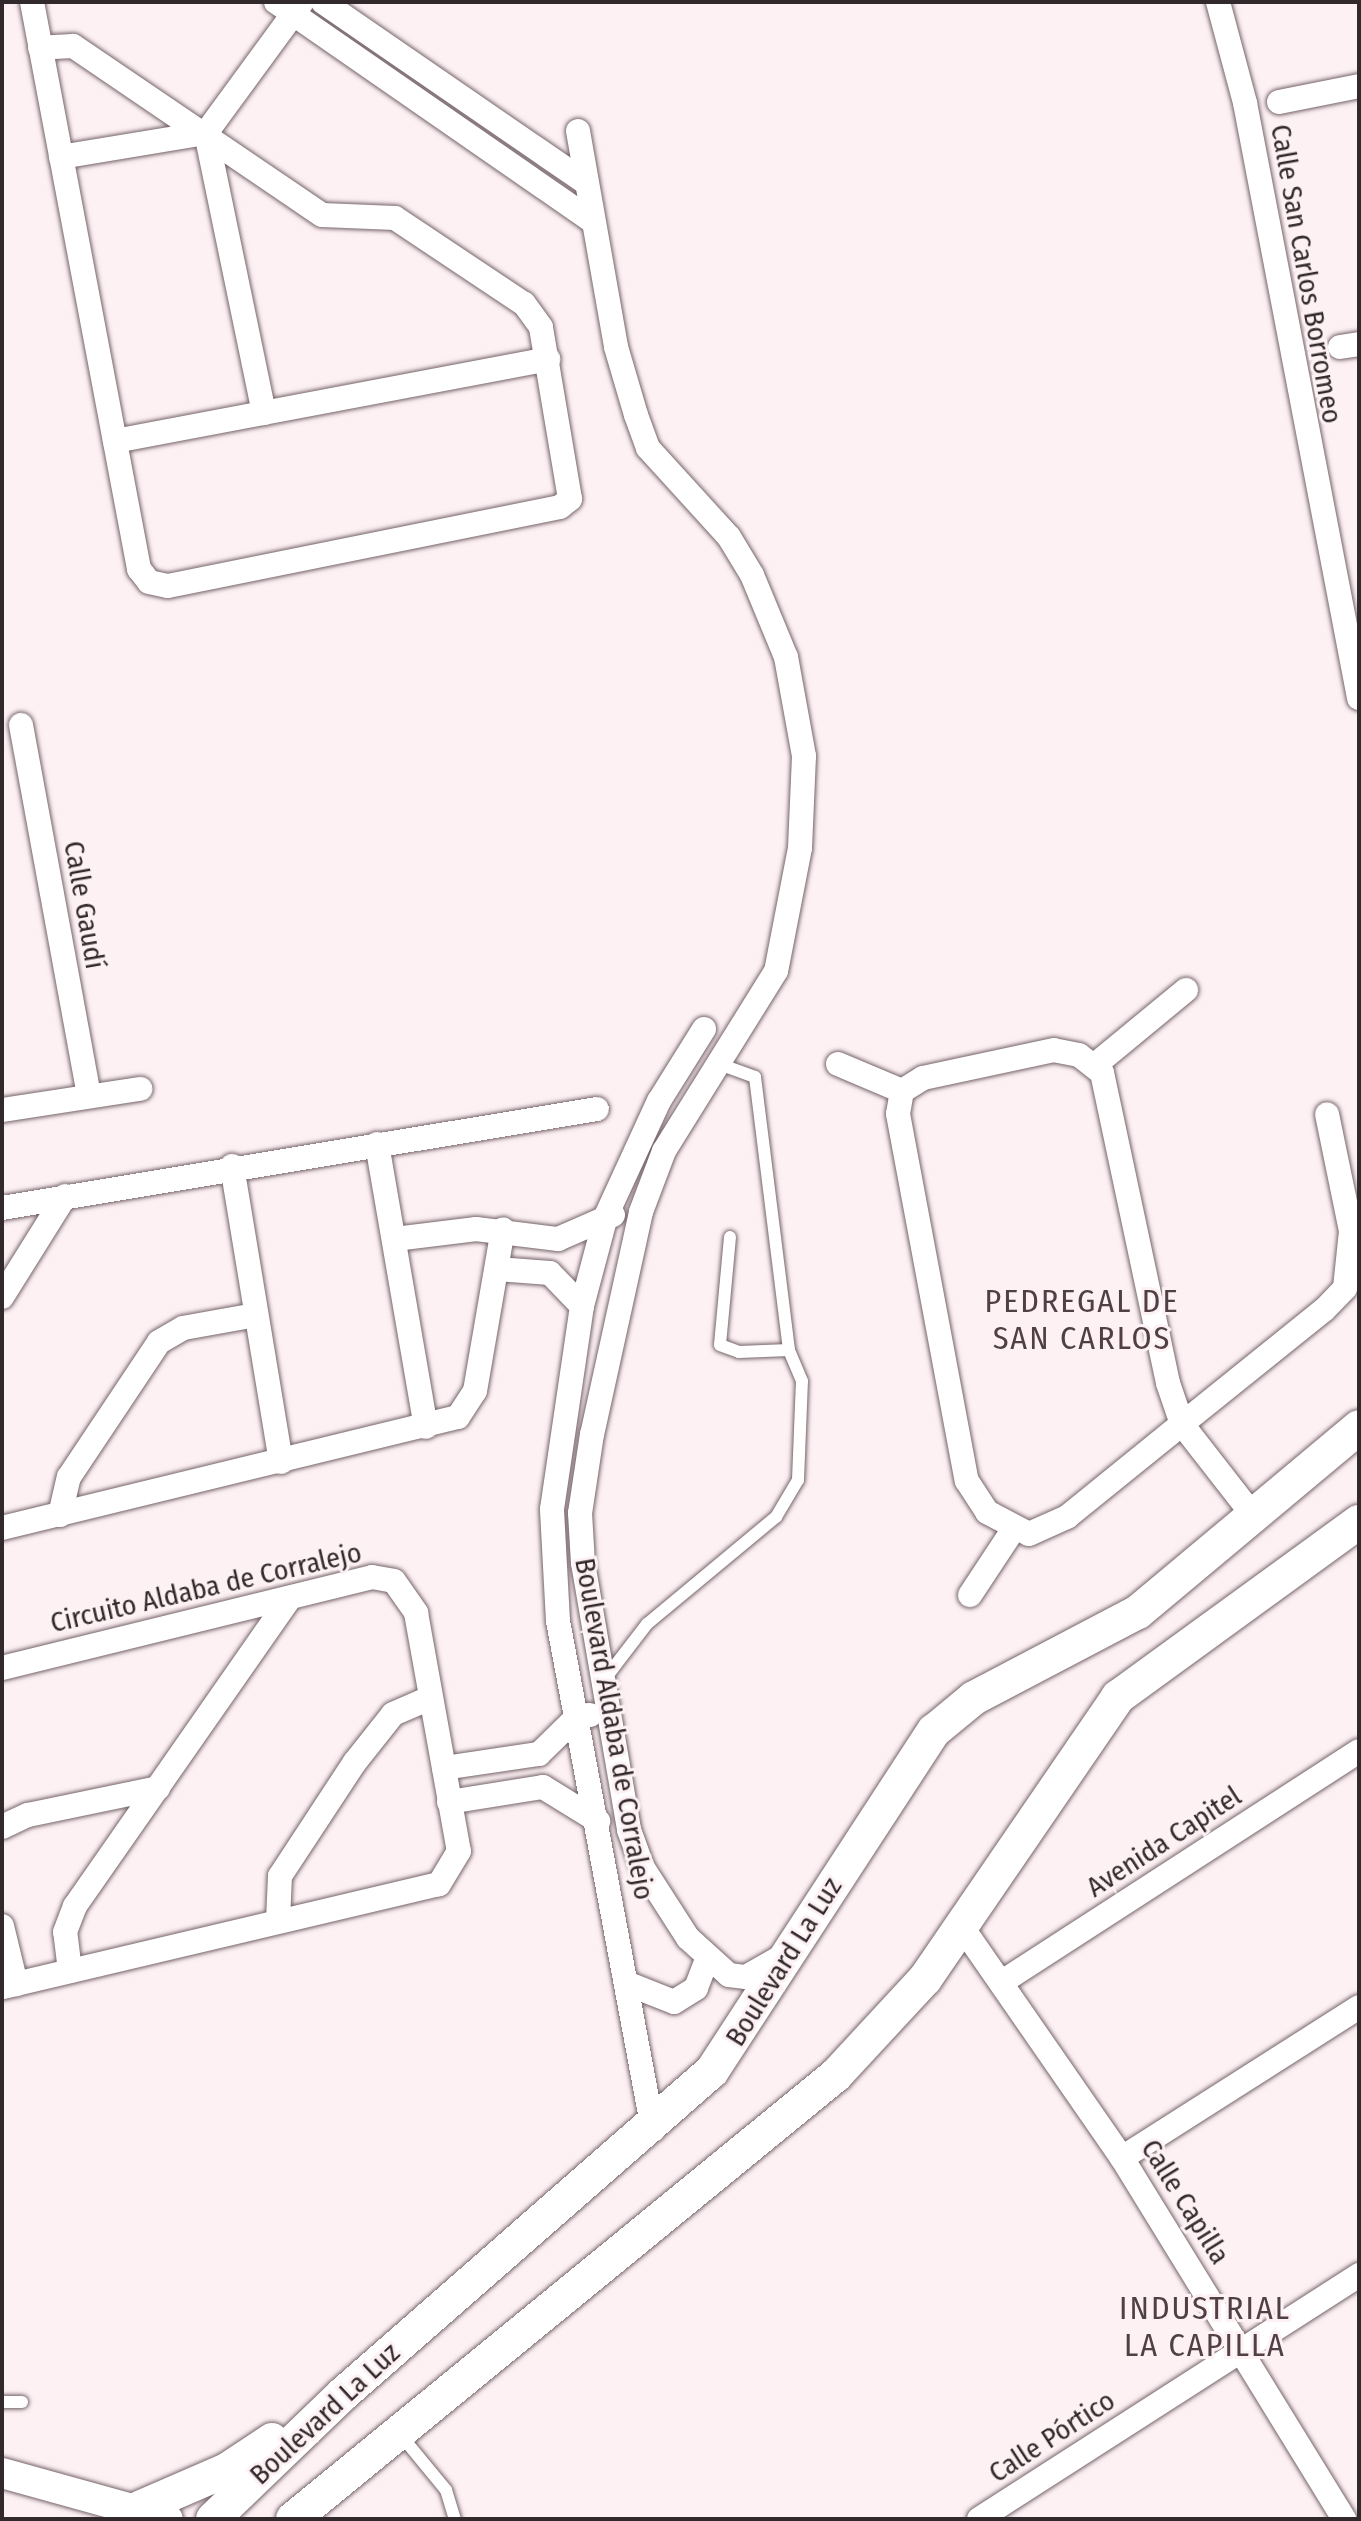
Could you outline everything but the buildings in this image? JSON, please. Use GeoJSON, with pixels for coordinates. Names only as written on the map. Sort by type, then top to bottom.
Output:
{"type":"FeatureCollection","features":[{"type":"Feature","properties":{"kind":"main road","name":"Boulevard La Luz"},"geometry":{"type":"LineString","coordinates":[[213,2519],[343,2394],[653,2130],[736,2041],[934,1731],[974,1698],[1138,1612],[1359,1427]]}},
{"type":"Feature","properties":{"kind":"main road","name":"Boulevard La Luz"},"geometry":{"type":"LineString","coordinates":[[293,2519],[319,2504],[396,2430],[783,2122],[876,2037],[962,1927],[1118,1697],[1172,1654],[1356,1530]]}},
{"type":"Feature","properties":{"kind":"main road"},"geometry":{"type":"LineString","coordinates":[[1138,1612],[1172,1654]]}},
{"type":"Feature","properties":{"kind":"main road"},"geometry":{"type":"LineString","coordinates":[[154,2514],[343,2394]]}},
{"type":"Feature","properties":{"kind":"street"},"geometry":{"type":"LineString","coordinates":[[32,2],[40,48],[139,569],[168,586],[560,507],[573,485],[548,359],[535,314],[408,226],[384,214],[333,221],[73,46],[40,48]]}},
{"type":"Feature","properties":{"kind":"street"},"geometry":{"type":"LineString","coordinates":[[323,2],[586,183]]}},
{"type":"Feature","properties":{"kind":"street","name":"Calle San Carlos Borromeo"},"geometry":{"type":"LineString","coordinates":[[1218,2],[1245,103],[1359,698]]}},
{"type":"Feature","properties":{"kind":"street"},"geometry":{"type":"LineString","coordinates":[[264,413],[206,133],[290,6],[592,221]]}},
{"type":"Feature","properties":{"kind":"street"},"geometry":{"type":"LineString","coordinates":[[1279,102],[1359,86]]}},
{"type":"Feature","properties":{"kind":"street"},"geometry":{"type":"LineString","coordinates":[[452,124],[467,100]]}},
{"type":"Feature","properties":{"kind":"street","name":"Boulevard Aldaba de Corralejo"},"geometry":{"type":"LineString","coordinates":[[578,131],[616,347],[648,448],[729,537],[752,575],[786,657],[804,756],[787,932],[758,1009],[664,1151],[641,1212],[614,1312],[580,1513],[608,1713],[643,1868],[707,1960]]}},
{"type":"Feature","properties":{"kind":"street"},"geometry":{"type":"LineString","coordinates":[[61,157],[206,133]]}},
{"type":"Feature","properties":{"kind":"street"},"geometry":{"type":"LineString","coordinates":[[115,441],[548,359]]}},
{"type":"Feature","properties":{"kind":"street","name":"Calle Gaudí"},"geometry":{"type":"LineString","coordinates":[[21,725],[89,1096]]}},
{"type":"Feature","properties":{"kind":"street"},"geometry":{"type":"LineString","coordinates":[[1095,1065],[1186,990]]}},
{"type":"Feature","properties":{"kind":"street","name":"Boulevard Aldaba de Corralejo"},"geometry":{"type":"LineString","coordinates":[[653,2130],[631,1985],[551,1567],[582,1306],[606,1216],[659,1101],[704,1029]]}},
{"type":"Feature","properties":{"kind":"street"},"geometry":{"type":"LineString","coordinates":[[1252,1514],[1182,1424],[1155,1328],[1109,1086],[1095,1065],[1054,1050],[923,1078],[902,1091],[898,1114],[967,1481],[977,1502],[1013,1530],[1029,1534],[1067,1517],[1182,1424],[1345,1288],[1351,1231],[1327,1114]]}},
{"type":"Feature","properties":{"kind":"street"},"geometry":{"type":"LineString","coordinates":[[838,1064],[902,1091]]}},
{"type":"Feature","properties":{"kind":"street"},"geometry":{"type":"LineString","coordinates":[[2,1110],[140,1089]]}},
{"type":"Feature","properties":{"kind":"street"},"geometry":{"type":"LineString","coordinates":[[2,1208],[232,1166],[597,1109]]}},
{"type":"Feature","properties":{"kind":"street"},"geometry":{"type":"LineString","coordinates":[[377,1144],[426,1427]]}},
{"type":"Feature","properties":{"kind":"street"},"geometry":{"type":"LineString","coordinates":[[232,1166],[281,1462]]}},
{"type":"Feature","properties":{"kind":"street"},"geometry":{"type":"LineString","coordinates":[[2,1297],[65,1196]]}},
{"type":"Feature","properties":{"kind":"street"},"geometry":{"type":"LineString","coordinates":[[395,1239],[503,1229],[558,1239],[606,1216],[641,1212]]}},
{"type":"Feature","properties":{"kind":"street"},"geometry":{"type":"LineString","coordinates":[[2,1528],[458,1417],[475,1391],[503,1229]]}},
{"type":"Feature","properties":{"kind":"street"},"geometry":{"type":"LineString","coordinates":[[550,1273],[558,1239]]}},
{"type":"Feature","properties":{"kind":"street"},"geometry":{"type":"LineString","coordinates":[[497,1269],[550,1273],[582,1306]]}},
{"type":"Feature","properties":{"kind":"street"},"geometry":{"type":"LineString","coordinates":[[60,1515],[69,1477],[159,1342],[183,1328],[256,1315]]}},
{"type":"Feature","properties":{"kind":"street"},"geometry":{"type":"LineString","coordinates":[[970,1595],[1013,1530]]}},
{"type":"Feature","properties":{"kind":"street","name":"Circuito Aldaba de Corralejo"},"geometry":{"type":"LineString","coordinates":[[2,1668],[287,1602],[372,1577],[404,1588],[416,1613],[459,1851],[439,1884],[9,1986]]}},
{"type":"Feature","properties":{"kind":"street"},"geometry":{"type":"LineString","coordinates":[[70,1971],[70,1915],[287,1602]]}},
{"type":"Feature","properties":{"kind":"street"},"geometry":{"type":"LineString","coordinates":[[278,1921],[280,1876],[355,1762],[393,1714],[430,1698]]}},
{"type":"Feature","properties":{"kind":"street"},"geometry":{"type":"LineString","coordinates":[[444,1768],[539,1754],[578,1716],[608,1713]]}},
{"type":"Feature","properties":{"kind":"street","name":"Avenida Capitel"},"geometry":{"type":"LineString","coordinates":[[1002,1982],[1359,1751]]}},
{"type":"Feature","properties":{"kind":"street"},"geometry":{"type":"LineString","coordinates":[[539,1754],[543,1787]]}},
{"type":"Feature","properties":{"kind":"street"},"geometry":{"type":"LineString","coordinates":[[449,1802],[543,1787],[598,1821]]}},
{"type":"Feature","properties":{"kind":"street"},"geometry":{"type":"LineString","coordinates":[[2,1827],[28,1815],[158,1788]]}},
{"type":"Feature","properties":{"kind":"street"},"geometry":{"type":"LineString","coordinates":[[2,1926],[9,1986]]}},
{"type":"Feature","properties":{"kind":"street","name":"Calle Capilla"},"geometry":{"type":"LineString","coordinates":[[962,1927],[1122,2158],[1243,2350],[1344,2519]]}},
{"type":"Feature","properties":{"kind":"street"},"geometry":{"type":"LineString","coordinates":[[631,1985],[674,2002],[696,1988],[707,1960],[746,1977],[795,1948]]}},
{"type":"Feature","properties":{"kind":"street"},"geometry":{"type":"LineString","coordinates":[[1122,2158],[1359,2007]]}},
{"type":"Feature","properties":{"kind":"street","name":"Calle Pórtico"},"geometry":{"type":"LineString","coordinates":[[979,2519],[1359,2275]]}},
{"type":"Feature","properties":{"kind":"street"},"geometry":{"type":"LineString","coordinates":[[2,2473],[154,2514]]}},
{"type":"Feature","properties":{"kind":"lane"},"geometry":{"type":"LineString","coordinates":[[603,1683],[647,1624],[789,1501],[798,1480],[802,1381],[789,1350],[755,1077],[720,1064]]}},
{"type":"Feature","properties":{"kind":"lane"},"geometry":{"type":"LineString","coordinates":[[730,1237],[720,1345],[739,1352],[789,1350]]}},
{"type":"Feature","properties":{"kind":"lane"},"geometry":{"type":"LineString","coordinates":[[2,2402],[22,2402]]}},
{"type":"Feature","properties":{"kind":"lane"},"geometry":{"type":"LineString","coordinates":[[396,2430],[446,2490],[455,2519]]}},
{"type":"Feature","properties":{"kind":"district","name":"PEDREGAL DE SAN CARLOS"},"geometry":{"type":"Point","coordinates":[1082,1320]}},
{"type":"Feature","properties":{"kind":"district","name":"INDUSTRIAL LA CAPILLA"},"geometry":{"type":"Point","coordinates":[1205,2328]}}]}
